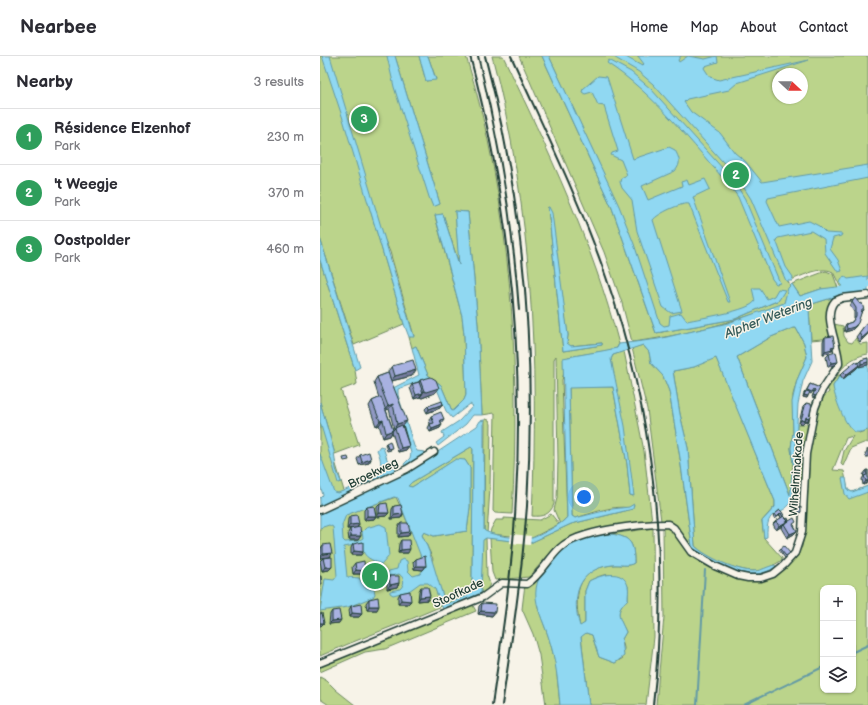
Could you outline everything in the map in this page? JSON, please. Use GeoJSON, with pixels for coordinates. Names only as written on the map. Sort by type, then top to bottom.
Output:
{"type":"FeatureCollection","features":[{"type":"Feature","properties":{"kind":"street","name":"Wilhelminakade"},"geometry":{"type":"LineString","coordinates":[[696,555],[729,573],[754,578],[773,574],[791,558],[799,544],[802,532],[806,454],[811,424],[822,390],[839,364],[830,318],[830,309],[835,301],[842,298],[868,295]]}},
{"type":"Feature","properties":{"kind":"street","name":"Broekweg"},"geometry":{"type":"LineString","coordinates":[[320,510],[407,469],[434,452]]}},
{"type":"Feature","properties":{"kind":"street","name":"Stoofkade"},"geometry":{"type":"LineString","coordinates":[[320,663],[483,597],[502,583],[527,584],[536,578],[561,546],[579,536],[668,524],[674,528],[686,546],[696,555]]}},
{"type":"Feature","properties":{"kind":"green space"},"geometry":{"type":"Polygon","coordinates":[[[320,56],[389,56],[433,206],[440,204],[395,56],[419,56],[426,81],[436,79],[428,56],[466,56],[481,111],[493,168],[503,225],[509,283],[515,399],[512,514],[495,513],[493,511],[495,413],[482,415],[478,325],[468,212],[455,211],[460,267],[443,214],[435,216],[462,316],[466,395],[464,400],[454,411],[452,411],[441,385],[428,375],[416,346],[412,348],[409,337],[414,336],[390,252],[368,202],[404,324],[354,345],[320,238],[320,56]]]}},
{"type":"Feature","properties":{"kind":"green space"},"geometry":{"type":"Polygon","coordinates":[[[492,56],[503,56],[553,162],[583,234],[619,344],[616,349],[568,357],[562,380],[567,517],[560,524],[554,510],[557,498],[558,460],[556,356],[554,359],[554,504],[548,513],[539,516],[532,516],[534,401],[530,285],[516,170],[492,56]],[[548,207],[563,351],[602,345],[602,343],[570,346],[567,344],[568,335],[548,207]]]}},
{"type":"Feature","properties":{"kind":"green space"},"geometry":{"type":"Polygon","coordinates":[[[519,56],[542,56],[612,208],[656,333],[735,319],[779,300],[736,316],[661,332],[603,173],[549,56],[868,56],[868,279],[842,285],[841,288],[833,272],[828,270],[816,271],[788,281],[790,286],[784,303],[778,306],[706,328],[632,342],[622,303],[604,252],[519,56]]]}},
{"type":"Feature","properties":{"kind":"green space"},"geometry":{"type":"Polygon","coordinates":[[[320,260],[355,370],[357,384],[341,390],[359,445],[335,454],[320,402],[320,260]]]}},
{"type":"Feature","properties":{"kind":"green space"},"geometry":{"type":"Polygon","coordinates":[[[826,271],[833,274],[838,288],[821,289],[800,296],[792,284],[826,271]]]}},
{"type":"Feature","properties":{"kind":"green space"},"geometry":{"type":"Polygon","coordinates":[[[839,292],[839,297],[832,300],[833,338],[811,340],[809,309],[812,304],[838,296],[839,292]]]}},
{"type":"Feature","properties":{"kind":"green space"},"geometry":{"type":"Polygon","coordinates":[[[834,324],[843,326],[844,336],[848,342],[852,343],[856,338],[860,344],[868,343],[868,354],[854,359],[844,366],[827,387],[837,372],[834,324]]]}},
{"type":"Feature","properties":{"kind":"green space"},"geometry":{"type":"Polygon","coordinates":[[[796,328],[804,343],[807,357],[797,380],[793,395],[793,432],[791,448],[793,464],[790,495],[737,357],[771,337],[796,328]]]}},
{"type":"Feature","properties":{"kind":"green space"},"geometry":{"type":"Polygon","coordinates":[[[643,345],[649,352],[651,363],[663,376],[669,391],[692,546],[671,521],[661,521],[647,409],[632,348],[643,345]]]}},
{"type":"Feature","properties":{"kind":"green space"},"geometry":{"type":"Polygon","coordinates":[[[624,351],[644,451],[652,522],[576,534],[556,546],[529,577],[495,580],[492,572],[490,538],[530,543],[571,524],[633,509],[619,507],[575,518],[572,516],[569,387],[613,387],[627,464],[630,495],[633,496],[611,359],[613,355],[624,351]]]}},
{"type":"Feature","properties":{"kind":"green space"},"geometry":{"type":"Polygon","coordinates":[[[716,358],[724,376],[775,501],[775,506],[762,521],[764,538],[782,558],[782,560],[772,566],[756,571],[745,570],[722,563],[700,551],[695,546],[688,448],[680,414],[673,371],[694,367],[716,358]]]}},
{"type":"Feature","properties":{"kind":"green space"},"geometry":{"type":"Polygon","coordinates":[[[838,375],[840,375],[833,386],[859,433],[868,430],[868,443],[866,442],[851,448],[843,466],[841,464],[844,451],[853,436],[846,438],[833,470],[844,471],[848,490],[852,492],[868,486],[868,705],[656,705],[664,617],[663,527],[671,528],[683,546],[698,561],[736,576],[774,576],[787,566],[802,547],[806,524],[809,468],[807,463],[814,415],[821,399],[829,392],[827,388],[838,375]]]}},
{"type":"Feature","properties":{"kind":"green space"},"geometry":{"type":"Polygon","coordinates":[[[320,412],[348,504],[333,511],[320,467],[320,412]]]}},
{"type":"Feature","properties":{"kind":"green space"},"geometry":{"type":"Polygon","coordinates":[[[485,419],[489,420],[491,424],[490,488],[487,534],[484,530],[485,419]]]}},
{"type":"Feature","properties":{"kind":"green space"},"geometry":{"type":"Polygon","coordinates":[[[797,424],[809,424],[800,517],[802,486],[793,483],[797,424]]]}},
{"type":"Feature","properties":{"kind":"green space"},"geometry":{"type":"Polygon","coordinates":[[[471,447],[473,449],[472,588],[467,596],[446,604],[431,563],[433,559],[422,535],[424,532],[434,536],[467,531],[470,507],[470,468],[465,460],[447,465],[412,487],[408,486],[412,482],[471,447]]]}},
{"type":"Feature","properties":{"kind":"green space"},"geometry":{"type":"Polygon","coordinates":[[[396,497],[416,541],[442,606],[320,656],[320,528],[352,512],[396,497]]]}},
{"type":"Feature","properties":{"kind":"green space"},"geometry":{"type":"Polygon","coordinates":[[[551,514],[559,524],[532,538],[490,534],[496,520],[504,520],[504,518],[540,520],[551,514]]]}},
{"type":"Feature","properties":{"kind":"green space"},"geometry":{"type":"Polygon","coordinates":[[[653,528],[654,637],[646,705],[589,705],[581,636],[586,633],[592,635],[599,657],[615,663],[623,658],[624,648],[622,639],[626,632],[619,618],[619,611],[628,599],[628,586],[614,575],[610,574],[589,581],[585,591],[585,623],[580,627],[577,605],[580,586],[584,578],[591,572],[600,568],[612,565],[629,565],[634,563],[633,550],[630,542],[623,537],[611,534],[653,528]]]}},
{"type":"Feature","properties":{"kind":"green space"},"geometry":{"type":"Polygon","coordinates":[[[486,538],[487,575],[490,584],[487,590],[481,593],[482,540],[486,538]]]}},
{"type":"Feature","properties":{"kind":"green space"},"geometry":{"type":"Polygon","coordinates":[[[541,573],[538,608],[549,638],[556,665],[560,705],[546,705],[539,655],[533,634],[522,609],[525,584],[541,573]]]}},
{"type":"Feature","properties":{"kind":"green space"},"geometry":{"type":"Polygon","coordinates":[[[472,604],[476,611],[385,649],[365,652],[320,672],[320,666],[472,604]]]}},
{"type":"Feature","properties":{"kind":"green space"},"geometry":{"type":"Polygon","coordinates":[[[320,677],[327,681],[355,705],[329,705],[320,699],[320,677]]]}},
{"type":"Feature","properties":{"kind":"water"},"geometry":{"type":"Polygon","coordinates":[[[322,56],[330,56],[414,337],[409,337],[404,324],[343,119],[322,56]]]}},
{"type":"Feature","properties":{"kind":"water"},"geometry":{"type":"Polygon","coordinates":[[[387,56],[395,56],[440,204],[433,207],[394,87],[387,56]]]}},
{"type":"Feature","properties":{"kind":"water"},"geometry":{"type":"Polygon","coordinates":[[[419,56],[428,56],[436,80],[426,81],[419,56]]]}},
{"type":"Feature","properties":{"kind":"water"},"geometry":{"type":"Polygon","coordinates":[[[542,56],[549,56],[619,206],[634,244],[660,323],[664,326],[669,325],[670,316],[681,313],[687,321],[724,314],[744,308],[751,305],[755,301],[752,288],[760,288],[767,299],[774,296],[778,289],[785,290],[779,300],[735,319],[656,333],[612,208],[542,56]]]}},
{"type":"Feature","properties":{"kind":"water"},"geometry":{"type":"Polygon","coordinates":[[[612,56],[624,56],[642,66],[644,64],[638,56],[681,56],[678,60],[679,62],[688,56],[705,59],[717,56],[718,62],[705,66],[704,68],[710,77],[719,80],[772,68],[772,72],[737,83],[729,90],[687,99],[684,102],[691,112],[720,133],[735,153],[745,161],[762,182],[868,165],[868,178],[768,198],[767,201],[779,227],[809,221],[819,226],[826,233],[842,234],[841,236],[833,238],[830,249],[838,260],[842,271],[838,272],[825,253],[824,239],[811,231],[778,238],[776,240],[786,267],[793,277],[792,281],[786,281],[751,199],[739,180],[653,84],[639,72],[612,56]]]}},
{"type":"Feature","properties":{"kind":"water"},"geometry":{"type":"Polygon","coordinates":[[[609,60],[631,72],[651,89],[734,181],[745,199],[780,283],[776,284],[772,279],[738,197],[730,186],[673,121],[642,90],[607,63],[609,60]]]}},
{"type":"Feature","properties":{"kind":"water"},"geometry":{"type":"Polygon","coordinates":[[[809,60],[784,68],[773,68],[809,60]]]}},
{"type":"Feature","properties":{"kind":"water"},"geometry":{"type":"Polygon","coordinates":[[[598,76],[607,77],[633,159],[669,147],[675,150],[678,156],[679,165],[675,171],[642,186],[648,200],[682,186],[681,182],[687,180],[689,185],[705,179],[710,189],[693,197],[730,302],[728,302],[689,204],[686,204],[670,209],[653,220],[682,311],[671,313],[663,307],[637,231],[632,200],[622,188],[620,182],[621,178],[627,175],[621,160],[611,155],[612,153],[618,151],[604,106],[598,105],[592,92],[585,94],[582,92],[583,89],[598,76]]]}},
{"type":"Feature","properties":{"kind":"water"},"geometry":{"type":"Polygon","coordinates":[[[548,207],[552,213],[568,335],[567,343],[571,346],[602,343],[602,345],[563,351],[548,207]]]}},
{"type":"Feature","properties":{"kind":"water"},"geometry":{"type":"Polygon","coordinates":[[[455,211],[468,212],[478,325],[482,415],[473,415],[466,424],[438,446],[436,443],[444,437],[442,432],[459,421],[473,406],[470,404],[452,418],[446,411],[437,389],[426,379],[398,389],[398,395],[414,446],[417,451],[425,452],[425,454],[405,467],[404,464],[410,458],[411,453],[393,388],[419,375],[412,348],[416,346],[428,375],[441,385],[452,411],[464,400],[466,395],[462,316],[435,215],[443,214],[459,265],[455,211]]]}},
{"type":"Feature","properties":{"kind":"water"},"geometry":{"type":"Polygon","coordinates":[[[320,238],[360,367],[355,370],[320,260],[320,238]]]}},
{"type":"Feature","properties":{"kind":"water"},"geometry":{"type":"Polygon","coordinates":[[[844,276],[848,279],[868,276],[868,292],[845,295],[840,282],[844,276]]]}},
{"type":"Feature","properties":{"kind":"water"},"geometry":{"type":"Polygon","coordinates":[[[792,284],[800,296],[821,289],[837,287],[839,292],[838,296],[812,304],[809,309],[812,361],[803,381],[798,404],[795,465],[793,464],[791,448],[793,432],[792,402],[797,380],[807,357],[804,343],[796,328],[771,337],[737,357],[790,495],[792,471],[795,470],[792,501],[788,506],[772,516],[769,520],[767,537],[764,538],[762,521],[775,507],[775,501],[716,358],[694,367],[673,371],[680,414],[688,448],[695,546],[714,559],[740,569],[754,571],[775,565],[776,567],[758,574],[750,574],[732,570],[713,562],[692,546],[669,391],[663,376],[651,363],[649,352],[643,345],[613,355],[611,359],[625,426],[634,496],[630,495],[627,464],[613,387],[569,388],[572,516],[575,518],[612,509],[629,507],[634,504],[633,509],[571,524],[530,543],[486,538],[483,540],[481,593],[443,609],[435,589],[428,583],[420,583],[409,591],[393,595],[390,593],[390,591],[400,589],[402,587],[403,579],[399,574],[391,576],[387,575],[389,571],[397,569],[399,561],[403,559],[407,561],[408,571],[413,576],[420,574],[425,567],[398,498],[394,497],[346,515],[342,525],[343,540],[345,542],[358,541],[363,538],[362,532],[366,528],[380,524],[386,527],[389,556],[382,564],[379,564],[367,557],[360,544],[344,547],[347,577],[359,578],[365,587],[374,589],[375,594],[373,597],[348,607],[320,611],[325,579],[334,580],[337,576],[333,527],[329,525],[320,528],[320,513],[415,467],[477,426],[480,421],[484,420],[484,530],[507,537],[532,538],[540,535],[565,520],[567,517],[563,358],[617,348],[619,344],[658,339],[728,323],[784,303],[788,288],[792,284]],[[471,447],[412,482],[408,486],[412,487],[456,459],[465,460],[470,468],[470,507],[467,531],[434,536],[424,532],[422,535],[446,604],[467,596],[472,588],[473,449],[471,447]]]}},
{"type":"Feature","properties":{"kind":"water"},"geometry":{"type":"Polygon","coordinates":[[[868,359],[868,430],[855,432],[847,424],[844,418],[835,397],[833,386],[848,368],[868,359]]]}},
{"type":"Feature","properties":{"kind":"water"},"geometry":{"type":"Polygon","coordinates":[[[320,402],[334,451],[336,469],[341,482],[338,483],[320,422],[320,402]]]}},
{"type":"Feature","properties":{"kind":"water"},"geometry":{"type":"Polygon","coordinates":[[[380,446],[383,447],[390,468],[396,466],[395,472],[374,481],[373,478],[379,472],[381,465],[377,450],[380,446]]]}},
{"type":"Feature","properties":{"kind":"water"},"geometry":{"type":"Polygon","coordinates":[[[320,454],[334,492],[338,493],[370,480],[371,482],[320,507],[320,498],[323,495],[320,485],[320,454]]]}},
{"type":"Feature","properties":{"kind":"water"},"geometry":{"type":"Polygon","coordinates":[[[842,478],[846,478],[848,490],[852,492],[868,486],[868,492],[849,499],[845,494],[842,478]]]}},
{"type":"Feature","properties":{"kind":"water"},"geometry":{"type":"Polygon","coordinates":[[[611,534],[623,537],[630,542],[633,550],[634,563],[627,565],[612,565],[591,572],[584,579],[577,595],[577,616],[580,626],[585,623],[585,591],[589,581],[611,574],[625,580],[628,586],[628,599],[619,611],[621,622],[626,632],[622,639],[624,656],[615,663],[599,657],[592,635],[586,633],[581,637],[589,705],[560,705],[553,655],[538,609],[536,588],[544,569],[557,553],[575,542],[587,537],[611,534]]]}},
{"type":"Feature","properties":{"kind":"pier"},"geometry":{"type":"Polygon","coordinates":[[[511,534],[531,536],[530,545],[510,543],[511,534]]]}},
{"type":"Feature","properties":{"kind":"building"},"geometry":{"type":"Polygon","coordinates":[[[855,298],[860,304],[862,303],[864,310],[862,310],[858,323],[854,327],[847,329],[846,324],[852,322],[856,316],[856,308],[852,302],[855,298]]]}},
{"type":"Feature","properties":{"kind":"building"},"geometry":{"type":"Polygon","coordinates":[[[868,321],[868,333],[862,338],[859,333],[868,321]]]}},
{"type":"Feature","properties":{"kind":"building"},"geometry":{"type":"Polygon","coordinates":[[[833,336],[835,346],[831,347],[832,349],[825,351],[825,337],[833,336]]]}},
{"type":"Feature","properties":{"kind":"building"},"geometry":{"type":"Polygon","coordinates":[[[836,352],[838,362],[831,363],[829,354],[836,352]]]}},
{"type":"Feature","properties":{"kind":"building"},"geometry":{"type":"Polygon","coordinates":[[[868,358],[868,362],[861,364],[861,360],[868,358]]]}},
{"type":"Feature","properties":{"kind":"building"},"geometry":{"type":"Polygon","coordinates":[[[413,360],[416,370],[395,376],[392,366],[413,360]]]}},
{"type":"Feature","properties":{"kind":"building"},"geometry":{"type":"Polygon","coordinates":[[[856,361],[859,365],[846,375],[843,372],[856,361]]]}},
{"type":"Feature","properties":{"kind":"building"},"geometry":{"type":"Polygon","coordinates":[[[388,373],[407,421],[397,424],[393,404],[388,406],[377,377],[388,373]]]}},
{"type":"Feature","properties":{"kind":"building"},"geometry":{"type":"Polygon","coordinates":[[[431,377],[436,380],[439,388],[426,392],[424,391],[420,380],[431,377]]]}},
{"type":"Feature","properties":{"kind":"building"},"geometry":{"type":"Polygon","coordinates":[[[419,382],[423,393],[416,395],[412,384],[419,382]]]}},
{"type":"Feature","properties":{"kind":"building"},"geometry":{"type":"Polygon","coordinates":[[[810,384],[820,388],[816,396],[813,395],[814,389],[812,392],[807,390],[810,384]]]}},
{"type":"Feature","properties":{"kind":"building"},"geometry":{"type":"Polygon","coordinates":[[[806,391],[810,392],[808,396],[804,395],[806,391]]]}},
{"type":"Feature","properties":{"kind":"building"},"geometry":{"type":"Polygon","coordinates":[[[381,397],[393,430],[386,433],[383,420],[380,421],[372,401],[381,397]]]}},
{"type":"Feature","properties":{"kind":"building"},"geometry":{"type":"Polygon","coordinates":[[[442,401],[443,404],[429,409],[428,406],[442,401]]]}},
{"type":"Feature","properties":{"kind":"building"},"geometry":{"type":"Polygon","coordinates":[[[806,403],[812,404],[809,418],[806,417],[805,421],[801,420],[806,403]]]}},
{"type":"Feature","properties":{"kind":"building"},"geometry":{"type":"Polygon","coordinates":[[[441,412],[444,419],[440,420],[442,425],[432,429],[430,424],[434,423],[431,416],[441,412]]]}},
{"type":"Feature","properties":{"kind":"building"},"geometry":{"type":"Polygon","coordinates":[[[402,425],[409,446],[401,448],[395,428],[402,425]]]}},
{"type":"Feature","properties":{"kind":"building"},"geometry":{"type":"Polygon","coordinates":[[[390,441],[392,448],[388,449],[386,443],[390,441]]]}},
{"type":"Feature","properties":{"kind":"building"},"geometry":{"type":"Polygon","coordinates":[[[369,452],[371,459],[362,462],[360,455],[369,452]]]}},
{"type":"Feature","properties":{"kind":"building"},"geometry":{"type":"Polygon","coordinates":[[[348,457],[349,460],[344,461],[343,458],[348,457]]]}},
{"type":"Feature","properties":{"kind":"building"},"geometry":{"type":"Polygon","coordinates":[[[868,470],[868,481],[866,481],[864,476],[867,475],[866,471],[868,470]]]}},
{"type":"Feature","properties":{"kind":"building"},"geometry":{"type":"Polygon","coordinates":[[[387,503],[389,513],[379,513],[380,504],[387,503]]]}},
{"type":"Feature","properties":{"kind":"building"},"geometry":{"type":"Polygon","coordinates":[[[401,505],[403,514],[394,515],[394,506],[401,505]]]}},
{"type":"Feature","properties":{"kind":"building"},"geometry":{"type":"Polygon","coordinates":[[[374,506],[376,516],[367,516],[367,507],[374,506]]]}},
{"type":"Feature","properties":{"kind":"building"},"geometry":{"type":"Polygon","coordinates":[[[801,507],[801,512],[798,512],[797,509],[801,507]]]}},
{"type":"Feature","properties":{"kind":"building"},"geometry":{"type":"Polygon","coordinates":[[[780,510],[785,517],[783,517],[781,513],[777,517],[775,514],[780,510]]]}},
{"type":"Feature","properties":{"kind":"building"},"geometry":{"type":"Polygon","coordinates":[[[357,515],[359,524],[350,525],[350,516],[357,515]]]}},
{"type":"Feature","properties":{"kind":"building"},"geometry":{"type":"Polygon","coordinates":[[[784,516],[788,521],[779,526],[776,521],[784,516]]]}},
{"type":"Feature","properties":{"kind":"building"},"geometry":{"type":"Polygon","coordinates":[[[794,518],[796,522],[793,524],[797,531],[790,534],[784,524],[794,518]]]}},
{"type":"Feature","properties":{"kind":"building"},"geometry":{"type":"Polygon","coordinates":[[[401,523],[408,523],[410,532],[401,533],[401,523]]]}},
{"type":"Feature","properties":{"kind":"building"},"geometry":{"type":"Polygon","coordinates":[[[360,527],[361,536],[351,536],[350,529],[360,527]]]}},
{"type":"Feature","properties":{"kind":"building"},"geometry":{"type":"Polygon","coordinates":[[[401,540],[409,540],[410,549],[401,550],[401,540]]]}},
{"type":"Feature","properties":{"kind":"building"},"geometry":{"type":"Polygon","coordinates":[[[363,542],[363,552],[354,551],[353,544],[363,542]]]}},
{"type":"Feature","properties":{"kind":"building"},"geometry":{"type":"Polygon","coordinates":[[[330,544],[332,553],[323,554],[323,545],[330,544]]]}},
{"type":"Feature","properties":{"kind":"building"},"geometry":{"type":"Polygon","coordinates":[[[784,546],[790,553],[786,556],[780,549],[784,546]]]}},
{"type":"Feature","properties":{"kind":"building"},"geometry":{"type":"Polygon","coordinates":[[[425,556],[426,566],[416,566],[416,559],[425,556]]]}},
{"type":"Feature","properties":{"kind":"building"},"geometry":{"type":"Polygon","coordinates":[[[332,557],[332,567],[325,567],[323,558],[332,557]]]}},
{"type":"Feature","properties":{"kind":"building"},"geometry":{"type":"Polygon","coordinates":[[[364,561],[365,571],[356,570],[355,563],[364,561]]]}},
{"type":"Feature","properties":{"kind":"building"},"geometry":{"type":"Polygon","coordinates":[[[377,570],[376,580],[369,580],[367,571],[377,570]]]}},
{"type":"Feature","properties":{"kind":"building"},"geometry":{"type":"Polygon","coordinates":[[[321,576],[322,584],[320,584],[321,576]]]}},
{"type":"Feature","properties":{"kind":"building"},"geometry":{"type":"Polygon","coordinates":[[[389,576],[399,576],[399,583],[390,585],[389,576]]]}},
{"type":"Feature","properties":{"kind":"building"},"geometry":{"type":"Polygon","coordinates":[[[421,587],[428,587],[430,596],[420,597],[421,587]]]}},
{"type":"Feature","properties":{"kind":"building"},"geometry":{"type":"Polygon","coordinates":[[[410,591],[411,601],[401,600],[400,593],[410,591]]]}},
{"type":"Feature","properties":{"kind":"building"},"geometry":{"type":"Polygon","coordinates":[[[378,597],[379,606],[369,606],[369,599],[378,597]]]}},
{"type":"Feature","properties":{"kind":"building"},"geometry":{"type":"Polygon","coordinates":[[[482,603],[496,604],[495,612],[481,611],[482,603]]]}},
{"type":"Feature","properties":{"kind":"building"},"geometry":{"type":"Polygon","coordinates":[[[361,604],[362,614],[352,613],[351,606],[361,604]]]}},
{"type":"Feature","properties":{"kind":"building"},"geometry":{"type":"Polygon","coordinates":[[[339,610],[341,620],[332,621],[332,611],[339,610]]]}},
{"type":"Feature","properties":{"kind":"building"},"geometry":{"type":"Polygon","coordinates":[[[322,613],[324,623],[320,623],[320,614],[322,613]]]}},
{"type":"Feature","properties":{"kind":"waterway","name":"Alpher Wetering"},"geometry":{"type":"LineString","coordinates":[[829,293],[868,284]]}},
{"type":"Feature","properties":{"kind":"waterway"},"geometry":{"type":"LineString","coordinates":[[697,705],[705,570]]}},
{"type":"Feature","properties":{"kind":"waterway"},"geometry":{"type":"LineString","coordinates":[[856,651],[868,645]]}},
{"type":"Feature","properties":{"kind":"waterway"},"geometry":{"type":"LineString","coordinates":[[744,705],[820,668]]}},
{"type":"Feature","properties":{"kind":"railway"},"geometry":{"type":"LineString","coordinates":[[470,56],[484,112],[504,226],[516,342],[518,400],[518,458],[513,540],[492,705]]}},
{"type":"Feature","properties":{"kind":"railway"},"geometry":{"type":"LineString","coordinates":[[478,56],[499,151],[509,214],[519,310]]}},
{"type":"Feature","properties":{"kind":"railway"},"geometry":{"type":"LineString","coordinates":[[485,56],[498,111],[518,223],[524,279],[530,393],[525,531],[502,705]]}},
{"type":"Feature","properties":{"kind":"railway"},"geometry":{"type":"LineString","coordinates":[[511,56],[561,165],[596,249],[622,329],[636,381],[654,488],[658,542],[660,597],[658,651],[653,705]]}},
{"type":"Feature","properties":{"kind":"place","name":"Oostpolder"},"geometry":{"type":"Point","coordinates":[364,119]}},
{"type":"Feature","properties":{"kind":"place","name":"'t Weegje"},"geometry":{"type":"Point","coordinates":[736,175]}},
{"type":"Feature","properties":{"kind":"place","name":"Résidence Elzenhof"},"geometry":{"type":"Point","coordinates":[375,576]}}]}
